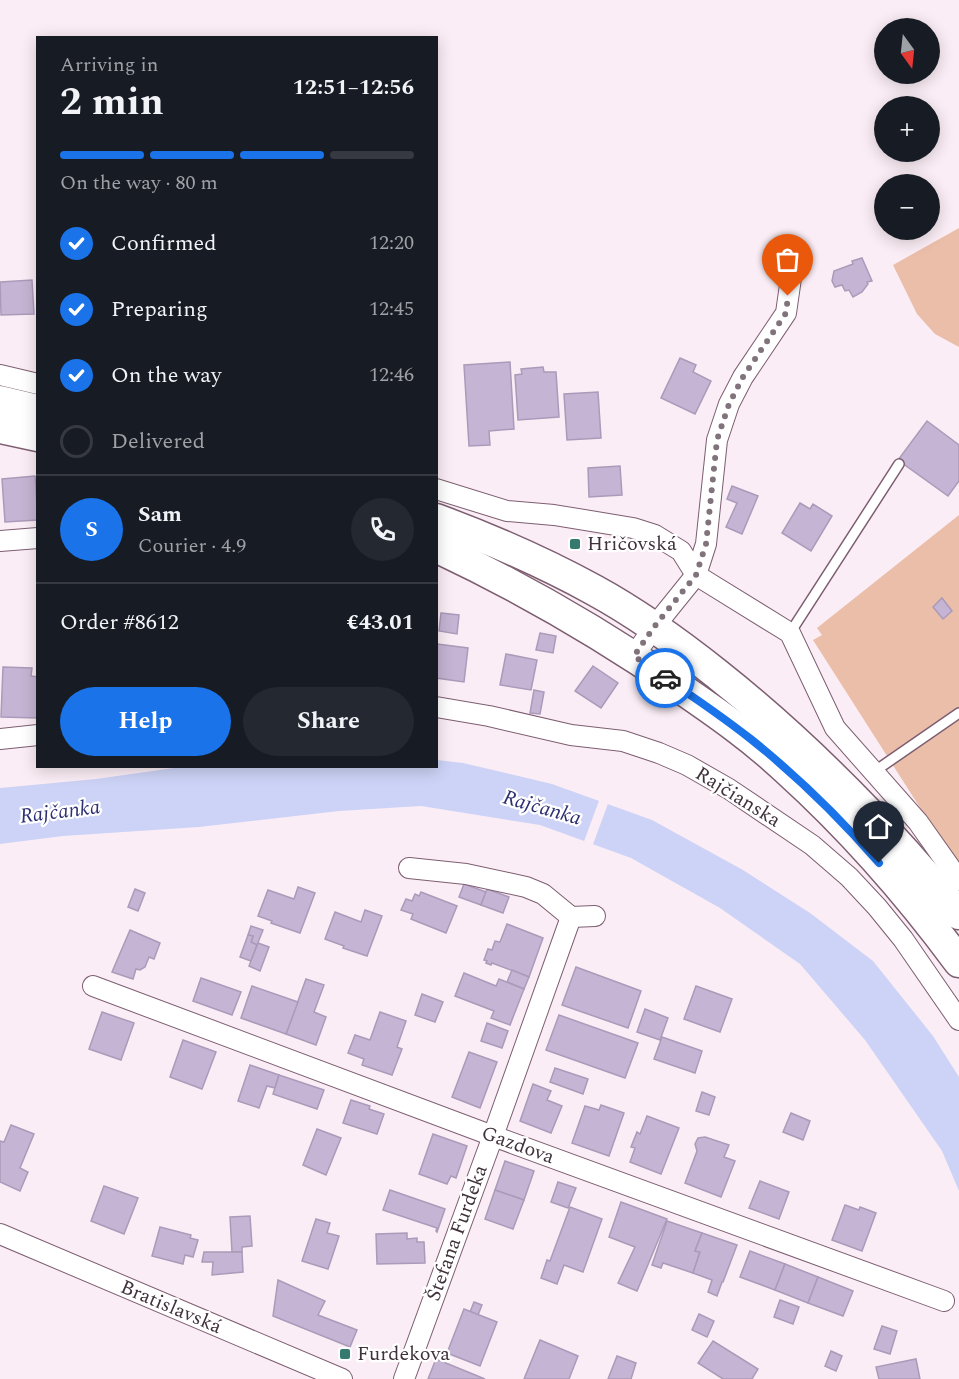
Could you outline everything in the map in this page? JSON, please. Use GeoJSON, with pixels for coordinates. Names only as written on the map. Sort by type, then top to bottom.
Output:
{"type":"FeatureCollection","features":[{"type":"Feature","properties":{"kind":"main road"},"geometry":{"type":"LineString","coordinates":[[0,401],[36,410]]}},
{"type":"Feature","properties":{"kind":"main road"},"geometry":{"type":"LineString","coordinates":[[0,428],[36,436]]}},
{"type":"Feature","properties":{"kind":"main road"},"geometry":{"type":"LineString","coordinates":[[438,520],[535,559],[596,590],[682,647],[737,690],[802,747],[883,828],[959,914]]}},
{"type":"Feature","properties":{"kind":"main road"},"geometry":{"type":"LineString","coordinates":[[438,548],[518,588],[634,656],[752,740],[819,799],[863,845],[910,898],[959,962]]}},
{"type":"Feature","properties":{"kind":"street"},"geometry":{"type":"LineString","coordinates":[[634,656],[696,575],[706,544],[717,440],[729,404],[743,377],[786,313],[790,278]]}},
{"type":"Feature","properties":{"kind":"street"},"geometry":{"type":"LineString","coordinates":[[0,375],[36,384]]}},
{"type":"Feature","properties":{"kind":"street"},"geometry":{"type":"LineString","coordinates":[[438,490],[507,512],[566,517],[633,528],[655,536],[681,551],[696,575],[790,633],[835,728],[918,822],[959,880]]}},
{"type":"Feature","properties":{"kind":"street"},"geometry":{"type":"LineString","coordinates":[[0,541],[36,538]]}},
{"type":"Feature","properties":{"kind":"street","name":"Rajčianska"},"geometry":{"type":"LineString","coordinates":[[438,707],[489,716],[571,735],[623,741],[687,765],[729,789],[812,845],[849,877],[903,939],[959,1020]]}},
{"type":"Feature","properties":{"kind":"street"},"geometry":{"type":"LineString","coordinates":[[0,739],[36,735]]}},
{"type":"Feature","properties":{"kind":"street"},"geometry":{"type":"LineString","coordinates":[[409,868],[466,874],[526,887],[543,894],[571,917],[595,916]]}},
{"type":"Feature","properties":{"kind":"street","name":"Štefana Furdeka"},"geometry":{"type":"LineString","coordinates":[[404,1379],[571,917]]}},
{"type":"Feature","properties":{"kind":"street","name":"Gazdova"},"geometry":{"type":"LineString","coordinates":[[93,986],[493,1136],[944,1301]]}},
{"type":"Feature","properties":{"kind":"street","name":"Bratislavská"},"geometry":{"type":"LineString","coordinates":[[0,1234],[342,1379]]}},
{"type":"Feature","properties":{"kind":"lane"},"geometry":{"type":"LineString","coordinates":[[790,633],[899,464]]}},
{"type":"Feature","properties":{"kind":"lane"},"geometry":{"type":"LineString","coordinates":[[874,771],[959,713]]}},
{"type":"Feature","properties":{"kind":"shaded area"},"geometry":{"type":"Polygon","coordinates":[[[959,228],[959,347],[935,334],[917,314],[893,265],[959,228]]]}},
{"type":"Feature","properties":{"kind":"shaded area"},"geometry":{"type":"Polygon","coordinates":[[[959,515],[959,864],[926,817],[813,640],[822,635],[817,628],[959,515]]]}},
{"type":"Feature","properties":{"kind":"water","name":"Rajčanka"},"geometry":{"type":"Polygon","coordinates":[[[438,760],[463,763],[552,784],[652,820],[743,870],[810,913],[873,961],[933,1036],[959,1077],[959,1191],[942,1151],[865,1040],[800,964],[720,908],[631,858],[540,825],[421,806],[339,811],[199,827],[63,836],[0,844],[0,788],[96,779],[174,768],[438,768],[438,760]]]}},
{"type":"Feature","properties":{"kind":"pier"},"geometry":{"type":"Polygon","coordinates":[[[600,798],[609,801],[592,847],[583,844],[600,798]]]}},
{"type":"Feature","properties":{"kind":"building"},"geometry":{"type":"Polygon","coordinates":[[[862,258],[872,281],[867,282],[862,292],[853,297],[849,290],[845,291],[842,285],[835,287],[832,281],[834,271],[862,258]]]}},
{"type":"Feature","properties":{"kind":"building"},"geometry":{"type":"Polygon","coordinates":[[[32,280],[34,314],[1,315],[0,282],[32,280]]]}},
{"type":"Feature","properties":{"kind":"building"},"geometry":{"type":"Polygon","coordinates":[[[680,358],[696,365],[693,372],[711,381],[695,414],[661,398],[680,358]]]}},
{"type":"Feature","properties":{"kind":"building"},"geometry":{"type":"Polygon","coordinates":[[[510,362],[514,429],[489,431],[490,445],[469,446],[464,365],[510,362]]]}},
{"type":"Feature","properties":{"kind":"building"},"geometry":{"type":"Polygon","coordinates":[[[543,367],[544,372],[556,372],[559,417],[518,420],[515,375],[522,374],[521,369],[543,367]]]}},
{"type":"Feature","properties":{"kind":"building"},"geometry":{"type":"Polygon","coordinates":[[[598,392],[601,438],[567,440],[564,394],[598,392]]]}},
{"type":"Feature","properties":{"kind":"building"},"geometry":{"type":"Polygon","coordinates":[[[927,421],[959,445],[959,481],[948,496],[898,460],[927,421]]]}},
{"type":"Feature","properties":{"kind":"building"},"geometry":{"type":"Polygon","coordinates":[[[620,466],[622,495],[589,497],[588,468],[620,466]]]}},
{"type":"Feature","properties":{"kind":"building"},"geometry":{"type":"Polygon","coordinates":[[[35,476],[36,520],[5,522],[2,479],[35,476]]]}},
{"type":"Feature","properties":{"kind":"building"},"geometry":{"type":"Polygon","coordinates":[[[732,486],[758,496],[742,534],[726,527],[737,503],[727,499],[732,486]]]}},
{"type":"Feature","properties":{"kind":"building"},"geometry":{"type":"Polygon","coordinates":[[[800,503],[810,509],[813,504],[832,516],[811,551],[782,533],[800,503]]]}},
{"type":"Feature","properties":{"kind":"building"},"geometry":{"type":"Polygon","coordinates":[[[942,598],[952,611],[943,619],[933,607],[942,598]]]}},
{"type":"Feature","properties":{"kind":"building"},"geometry":{"type":"Polygon","coordinates":[[[441,613],[459,615],[457,634],[439,631],[441,613]]]}},
{"type":"Feature","properties":{"kind":"building"},"geometry":{"type":"Polygon","coordinates":[[[540,633],[556,636],[553,653],[536,650],[540,633]]]}},
{"type":"Feature","properties":{"kind":"building"},"geometry":{"type":"Polygon","coordinates":[[[438,644],[468,648],[464,682],[438,678],[438,644]]]}},
{"type":"Feature","properties":{"kind":"building"},"geometry":{"type":"Polygon","coordinates":[[[506,654],[537,660],[531,690],[500,685],[506,654]]]}},
{"type":"Feature","properties":{"kind":"building"},"geometry":{"type":"Polygon","coordinates":[[[593,666],[618,683],[601,708],[575,691],[593,666]]]}},
{"type":"Feature","properties":{"kind":"building"},"geometry":{"type":"Polygon","coordinates":[[[3,667],[32,668],[31,676],[36,677],[36,718],[1,717],[3,667]]]}},
{"type":"Feature","properties":{"kind":"building"},"geometry":{"type":"Polygon","coordinates":[[[534,690],[544,692],[540,714],[530,713],[534,690]]]}},
{"type":"Feature","properties":{"kind":"building"},"geometry":{"type":"Polygon","coordinates":[[[464,884],[486,892],[481,905],[459,897],[464,884]]]}},
{"type":"Feature","properties":{"kind":"building"},"geometry":{"type":"Polygon","coordinates":[[[298,887],[315,893],[300,933],[258,916],[268,890],[294,899],[298,887]]]}},
{"type":"Feature","properties":{"kind":"building"},"geometry":{"type":"Polygon","coordinates":[[[135,889],[145,893],[138,911],[128,907],[135,889]]]}},
{"type":"Feature","properties":{"kind":"building"},"geometry":{"type":"Polygon","coordinates":[[[487,889],[509,897],[503,913],[481,905],[487,889]]]}},
{"type":"Feature","properties":{"kind":"building"},"geometry":{"type":"Polygon","coordinates":[[[421,892],[457,906],[446,933],[411,919],[413,914],[401,910],[406,899],[412,901],[415,894],[419,896],[421,892]]]}},
{"type":"Feature","properties":{"kind":"building"},"geometry":{"type":"Polygon","coordinates":[[[365,910],[382,916],[367,956],[325,939],[335,912],[361,922],[365,910]]]}},
{"type":"Feature","properties":{"kind":"building"},"geometry":{"type":"Polygon","coordinates":[[[507,924],[543,938],[529,977],[492,963],[491,965],[484,960],[488,949],[492,950],[495,941],[500,942],[507,924]]]}},
{"type":"Feature","properties":{"kind":"building"},"geometry":{"type":"Polygon","coordinates":[[[251,926],[263,930],[257,945],[251,942],[253,936],[248,935],[251,926]]]}},
{"type":"Feature","properties":{"kind":"building"},"geometry":{"type":"Polygon","coordinates":[[[130,930],[160,943],[154,959],[149,957],[145,967],[140,970],[136,969],[133,979],[112,972],[130,930]]]}},
{"type":"Feature","properties":{"kind":"building"},"geometry":{"type":"Polygon","coordinates":[[[248,935],[253,936],[251,942],[257,945],[251,961],[240,957],[248,935]]]}},
{"type":"Feature","properties":{"kind":"building"},"geometry":{"type":"Polygon","coordinates":[[[258,943],[269,947],[260,971],[249,966],[258,943]]]}},
{"type":"Feature","properties":{"kind":"building"},"geometry":{"type":"Polygon","coordinates":[[[576,967],[641,991],[628,1028],[562,1005],[576,967]]]}},
{"type":"Feature","properties":{"kind":"building"},"geometry":{"type":"Polygon","coordinates":[[[512,970],[529,977],[524,989],[507,982],[512,970]]]}},
{"type":"Feature","properties":{"kind":"building"},"geometry":{"type":"Polygon","coordinates":[[[464,973],[496,986],[499,979],[524,989],[510,1025],[491,1018],[494,1011],[455,996],[464,973]]]}},
{"type":"Feature","properties":{"kind":"building"},"geometry":{"type":"Polygon","coordinates":[[[201,978],[241,992],[232,1015],[193,1001],[201,978]]]}},
{"type":"Feature","properties":{"kind":"building"},"geometry":{"type":"Polygon","coordinates":[[[306,979],[324,985],[314,1012],[326,1017],[316,1045],[286,1034],[306,979]]]}},
{"type":"Feature","properties":{"kind":"building"},"geometry":{"type":"Polygon","coordinates":[[[252,986],[298,1002],[286,1034],[241,1018],[252,986]]]}},
{"type":"Feature","properties":{"kind":"building"},"geometry":{"type":"Polygon","coordinates":[[[696,986],[732,999],[720,1032],[684,1019],[696,986]]]}},
{"type":"Feature","properties":{"kind":"building"},"geometry":{"type":"Polygon","coordinates":[[[422,994],[443,1002],[435,1022],[415,1015],[422,994]]]}},
{"type":"Feature","properties":{"kind":"building"},"geometry":{"type":"Polygon","coordinates":[[[645,1009],[668,1018],[660,1040],[637,1032],[645,1009]]]}},
{"type":"Feature","properties":{"kind":"building"},"geometry":{"type":"Polygon","coordinates":[[[102,1012],[134,1023],[121,1060],[89,1049],[102,1012]]]}},
{"type":"Feature","properties":{"kind":"building"},"geometry":{"type":"Polygon","coordinates":[[[380,1012],[406,1021],[397,1047],[402,1049],[392,1075],[362,1065],[364,1059],[348,1053],[355,1035],[370,1040],[380,1012]]]}},
{"type":"Feature","properties":{"kind":"building"},"geometry":{"type":"Polygon","coordinates":[[[559,1015],[638,1043],[625,1078],[546,1050],[559,1015]]]}},
{"type":"Feature","properties":{"kind":"building"},"geometry":{"type":"Polygon","coordinates":[[[487,1023],[508,1031],[502,1048],[481,1041],[487,1023]]]}},
{"type":"Feature","properties":{"kind":"building"},"geometry":{"type":"Polygon","coordinates":[[[662,1037],[702,1051],[695,1073],[654,1059],[662,1037]]]}},
{"type":"Feature","properties":{"kind":"building"},"geometry":{"type":"Polygon","coordinates":[[[183,1040],[216,1052],[202,1089],[170,1077],[183,1040]]]}},
{"type":"Feature","properties":{"kind":"building"},"geometry":{"type":"Polygon","coordinates":[[[469,1052],[497,1062],[480,1108],[452,1097],[469,1052]]]}},
{"type":"Feature","properties":{"kind":"building"},"geometry":{"type":"Polygon","coordinates":[[[250,1065],[279,1075],[275,1088],[267,1086],[259,1108],[238,1101],[250,1065]]]}},
{"type":"Feature","properties":{"kind":"building"},"geometry":{"type":"Polygon","coordinates":[[[555,1068],[588,1079],[583,1094],[550,1082],[555,1068]]]}},
{"type":"Feature","properties":{"kind":"building"},"geometry":{"type":"Polygon","coordinates":[[[279,1075],[324,1090],[317,1109],[273,1094],[279,1075]]]}},
{"type":"Feature","properties":{"kind":"building"},"geometry":{"type":"Polygon","coordinates":[[[533,1084],[551,1091],[547,1100],[562,1106],[551,1133],[520,1121],[533,1084]]]}},
{"type":"Feature","properties":{"kind":"building"},"geometry":{"type":"Polygon","coordinates":[[[702,1092],[715,1097],[709,1115],[696,1111],[702,1092]]]}},
{"type":"Feature","properties":{"kind":"building"},"geometry":{"type":"Polygon","coordinates":[[[351,1100],[370,1106],[369,1109],[384,1114],[377,1134],[343,1123],[351,1100]]]}},
{"type":"Feature","properties":{"kind":"building"},"geometry":{"type":"Polygon","coordinates":[[[601,1105],[624,1113],[609,1156],[572,1143],[585,1106],[599,1110],[601,1105]]]}},
{"type":"Feature","properties":{"kind":"building"},"geometry":{"type":"Polygon","coordinates":[[[791,1113],[810,1121],[803,1140],[783,1132],[791,1113]]]}},
{"type":"Feature","properties":{"kind":"building"},"geometry":{"type":"Polygon","coordinates":[[[647,1116],[679,1128],[661,1174],[630,1162],[635,1148],[631,1147],[637,1132],[640,1134],[647,1116]]]}},
{"type":"Feature","properties":{"kind":"building"},"geometry":{"type":"Polygon","coordinates":[[[11,1125],[34,1134],[20,1168],[28,1172],[20,1191],[0,1182],[0,1141],[4,1142],[11,1125]]]}},
{"type":"Feature","properties":{"kind":"building"},"geometry":{"type":"Polygon","coordinates":[[[317,1129],[341,1138],[326,1175],[303,1165],[317,1129]]]}},
{"type":"Feature","properties":{"kind":"building"},"geometry":{"type":"Polygon","coordinates":[[[433,1134],[467,1146],[456,1178],[451,1176],[447,1184],[419,1174],[433,1134]]]}},
{"type":"Feature","properties":{"kind":"building"},"geometry":{"type":"Polygon","coordinates":[[[705,1137],[729,1145],[724,1157],[735,1161],[721,1197],[685,1183],[697,1151],[695,1144],[698,1138],[705,1137]]]}},
{"type":"Feature","properties":{"kind":"building"},"geometry":{"type":"Polygon","coordinates":[[[505,1161],[534,1171],[524,1200],[495,1190],[505,1161]]]}},
{"type":"Feature","properties":{"kind":"building"},"geometry":{"type":"Polygon","coordinates":[[[760,1181],[789,1192],[779,1219],[749,1208],[760,1181]]]}},
{"type":"Feature","properties":{"kind":"building"},"geometry":{"type":"Polygon","coordinates":[[[558,1182],[576,1188],[568,1208],[551,1202],[558,1182]]]}},
{"type":"Feature","properties":{"kind":"building"},"geometry":{"type":"Polygon","coordinates":[[[104,1186],[138,1198],[124,1234],[91,1221],[104,1186]]]}},
{"type":"Feature","properties":{"kind":"building"},"geometry":{"type":"Polygon","coordinates":[[[390,1190],[445,1209],[437,1232],[437,1228],[383,1210],[390,1190]]]}},
{"type":"Feature","properties":{"kind":"building"},"geometry":{"type":"Polygon","coordinates":[[[495,1190],[524,1200],[513,1229],[485,1219],[495,1190]]]}},
{"type":"Feature","properties":{"kind":"building"},"geometry":{"type":"Polygon","coordinates":[[[621,1202],[667,1219],[637,1291],[618,1283],[635,1247],[609,1237],[621,1202]]]}},
{"type":"Feature","properties":{"kind":"building"},"geometry":{"type":"Polygon","coordinates":[[[845,1205],[859,1210],[860,1207],[876,1213],[862,1251],[832,1240],[845,1205]]]}},
{"type":"Feature","properties":{"kind":"building"},"geometry":{"type":"Polygon","coordinates":[[[570,1207],[602,1219],[583,1272],[564,1265],[557,1284],[541,1278],[547,1260],[550,1261],[570,1207]]]}},
{"type":"Feature","properties":{"kind":"building"},"geometry":{"type":"Polygon","coordinates":[[[250,1216],[252,1246],[242,1247],[242,1252],[232,1252],[230,1217],[250,1216]]]}},
{"type":"Feature","properties":{"kind":"building"},"geometry":{"type":"Polygon","coordinates":[[[316,1219],[330,1223],[327,1233],[339,1236],[328,1269],[302,1261],[316,1219]]]}},
{"type":"Feature","properties":{"kind":"building"},"geometry":{"type":"Polygon","coordinates":[[[667,1221],[702,1233],[695,1251],[700,1252],[693,1273],[663,1263],[661,1268],[652,1265],[667,1221]]]}},
{"type":"Feature","properties":{"kind":"building"},"geometry":{"type":"Polygon","coordinates":[[[160,1227],[191,1235],[190,1238],[198,1240],[193,1257],[185,1255],[183,1264],[152,1256],[160,1227]]]}},
{"type":"Feature","properties":{"kind":"building"},"geometry":{"type":"Polygon","coordinates":[[[407,1233],[407,1239],[417,1238],[417,1242],[424,1242],[425,1263],[377,1264],[376,1234],[407,1233]]]}},
{"type":"Feature","properties":{"kind":"building"},"geometry":{"type":"Polygon","coordinates":[[[702,1233],[737,1245],[717,1296],[708,1292],[712,1280],[693,1273],[700,1252],[695,1251],[702,1233]]]}},
{"type":"Feature","properties":{"kind":"building"},"geometry":{"type":"Polygon","coordinates":[[[750,1251],[785,1264],[775,1290],[740,1277],[750,1251]]]}},
{"type":"Feature","properties":{"kind":"building"},"geometry":{"type":"Polygon","coordinates":[[[204,1252],[242,1252],[243,1272],[212,1275],[213,1262],[202,1262],[204,1252]]]}},
{"type":"Feature","properties":{"kind":"building"},"geometry":{"type":"Polygon","coordinates":[[[785,1264],[818,1277],[808,1303],[775,1290],[785,1264]]]}},
{"type":"Feature","properties":{"kind":"building"},"geometry":{"type":"Polygon","coordinates":[[[818,1277],[853,1291],[843,1316],[808,1303],[818,1277]]]}},
{"type":"Feature","properties":{"kind":"building"},"geometry":{"type":"Polygon","coordinates":[[[278,1280],[325,1301],[318,1315],[357,1330],[350,1347],[273,1316],[278,1280]]]}},
{"type":"Feature","properties":{"kind":"building"},"geometry":{"type":"Polygon","coordinates":[[[780,1300],[799,1307],[793,1324],[774,1317],[780,1300]]]}},
{"type":"Feature","properties":{"kind":"building"},"geometry":{"type":"Polygon","coordinates":[[[474,1302],[482,1305],[478,1315],[470,1312],[474,1302]]]}},
{"type":"Feature","properties":{"kind":"building"},"geometry":{"type":"Polygon","coordinates":[[[464,1309],[497,1322],[480,1366],[447,1353],[464,1309]]]}},
{"type":"Feature","properties":{"kind":"building"},"geometry":{"type":"Polygon","coordinates":[[[699,1314],[714,1321],[707,1337],[692,1330],[699,1314]]]}},
{"type":"Feature","properties":{"kind":"building"},"geometry":{"type":"Polygon","coordinates":[[[882,1326],[897,1331],[890,1354],[874,1349],[882,1326]]]}},
{"type":"Feature","properties":{"kind":"building"},"geometry":{"type":"Polygon","coordinates":[[[540,1340],[578,1356],[569,1379],[524,1379],[540,1340]]]}},
{"type":"Feature","properties":{"kind":"building"},"geometry":{"type":"Polygon","coordinates":[[[713,1341],[758,1369],[752,1379],[723,1379],[698,1363],[713,1341]]]}},
{"type":"Feature","properties":{"kind":"building"},"geometry":{"type":"Polygon","coordinates":[[[831,1351],[842,1356],[836,1371],[825,1366],[831,1351]]]}},
{"type":"Feature","properties":{"kind":"building"},"geometry":{"type":"Polygon","coordinates":[[[617,1356],[636,1363],[631,1379],[608,1379],[617,1356]]]}},
{"type":"Feature","properties":{"kind":"building"},"geometry":{"type":"Polygon","coordinates":[[[436,1359],[485,1379],[428,1379],[436,1359]]]}},
{"type":"Feature","properties":{"kind":"building"},"geometry":{"type":"Polygon","coordinates":[[[916,1359],[920,1379],[879,1379],[876,1367],[916,1359]]]}},
{"type":"Feature","properties":{"kind":"way so far"},"geometry":{"type":"LineString","coordinates":[[665,678],[634,656],[696,575],[706,544],[717,440],[729,404],[743,377],[786,313],[788,296]]}},
{"type":"Feature","properties":{"kind":"place","name":"Hričovská"},"geometry":{"type":"Point","coordinates":[575,544]}},
{"type":"Feature","properties":{"kind":"place","name":"Furdekova"},"geometry":{"type":"Point","coordinates":[345,1354]}},
{"type":"Feature","properties":{"kind":"route"},"geometry":{"type":"LineString","coordinates":[[665,678],[718,714],[786,769],[827,807],[879,863]]}}]}
